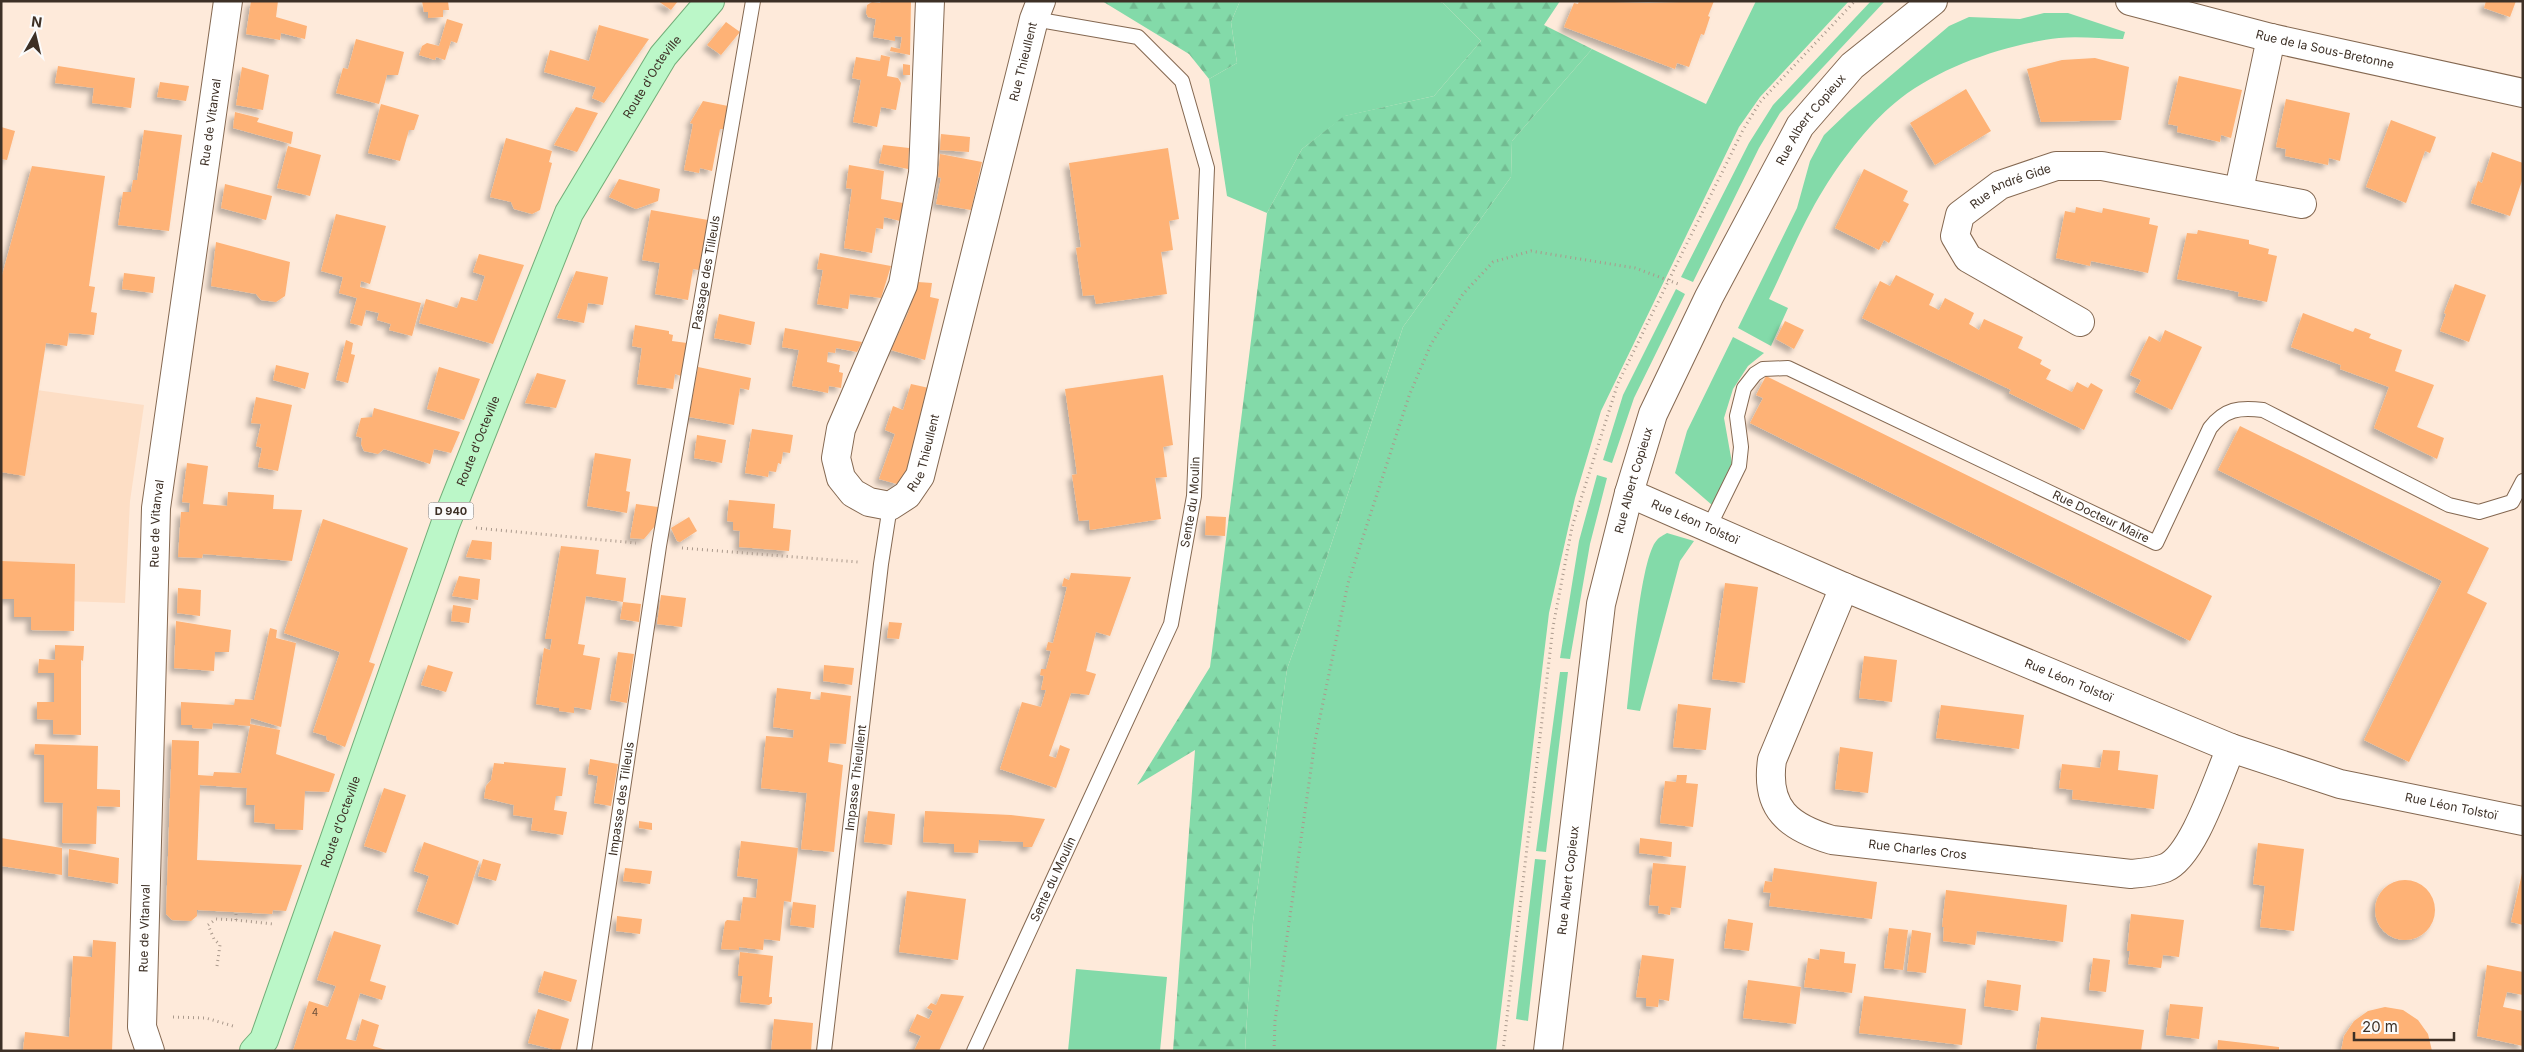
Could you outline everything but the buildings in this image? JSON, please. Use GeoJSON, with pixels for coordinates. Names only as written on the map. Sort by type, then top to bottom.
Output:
{"type":"FeatureCollection","features":[{"type":"Feature","properties":{"kind":"main road","name":"Route d'Octeville"},"geometry":{"type":"LineString","coordinates":[[259,1045],[445,525],[569,213],[663,56],[710,1]]}},
{"type":"Feature","properties":{"kind":"street","name":"Rue de Vitanval"},"geometry":{"type":"LineString","coordinates":[[146,1039],[156,508],[228,1]]}},
{"type":"Feature","properties":{"kind":"street"},"geometry":{"type":"LineString","coordinates":[[890,506],[869,502],[853,493],[841,478],[836,458],[840,429],[903,285],[923,173],[930,1]]}},
{"type":"Feature","properties":{"kind":"street","name":"Rue Albert Copieux"},"geometry":{"type":"LineString","coordinates":[[1548,1051],[1601,604],[1629,493],[1653,414],[1709,297],[1800,126],[1852,66],[1933,1]]}},
{"type":"Feature","properties":{"kind":"street","name":"Rue de la Sous-Bretonne"},"geometry":{"type":"LineString","coordinates":[[2130,1],[2271,38],[2523,93]]}},
{"type":"Feature","properties":{"kind":"street","name":"Rue Thieullent"},"geometry":{"type":"LineString","coordinates":[[890,506],[907,495],[920,476],[1037,10]]}},
{"type":"Feature","properties":{"kind":"street"},"geometry":{"type":"LineString","coordinates":[[2239,190],[2271,38]]}},
{"type":"Feature","properties":{"kind":"street","name":"Rue André Gide"},"geometry":{"type":"LineString","coordinates":[[2080,322],[1968,258],[1955,236],[1960,215],[2000,185],[2056,166],[2102,166],[2239,190],[2302,204]]}},
{"type":"Feature","properties":{"kind":"street","name":"Rue Léon Tolstoï"},"geometry":{"type":"LineString","coordinates":[[1629,493],[1844,587],[2231,748],[2340,784],[2523,821]]}},
{"type":"Feature","properties":{"kind":"street","name":"Rue Charles Cros"},"geometry":{"type":"LineString","coordinates":[[1844,587],[1772,760],[1769,781],[1774,802],[1785,816],[1807,833],[1832,840],[2130,874],[2149,872],[2166,868],[2182,855],[2192,840],[2231,748]]}},
{"type":"Feature","properties":{"kind":"lane","name":"Passage des Tilleuls"},"geometry":{"type":"LineString","coordinates":[[659,546],[753,1]]}},
{"type":"Feature","properties":{"kind":"lane","name":"Sente du Moulin"},"geometry":{"type":"LineString","coordinates":[[974,1051],[1171,624],[1194,496],[1207,168],[1182,80],[1138,37],[1037,10]]}},
{"type":"Feature","properties":{"kind":"lane","name":"Rue Docteur Maire"},"geometry":{"type":"LineString","coordinates":[[1709,528],[1739,466],[1741,447],[1737,416],[1744,388],[1755,374],[1763,369],[1788,368],[2156,543],[2210,428],[2220,415],[2244,408],[2262,410],[2449,505],[2479,512],[2512,502],[2523,480]]}},
{"type":"Feature","properties":{"kind":"lane","name":"Impasse Thieullent"},"geometry":{"type":"LineString","coordinates":[[824,1051],[881,564],[890,506]]}},
{"type":"Feature","properties":{"kind":"lane","name":"Impasse des Tilleuls"},"geometry":{"type":"LineString","coordinates":[[584,1051],[659,546]]}},
{"type":"Feature","properties":{"kind":"path"},"geometry":{"type":"LineString","coordinates":[[1274,1051],[1276,1021],[1315,741],[1348,583],[1409,396],[1431,344],[1463,294],[1493,262],[1531,251],[1635,268],[1669,279]]}},
{"type":"Feature","properties":{"kind":"path"},"geometry":{"type":"LineString","coordinates":[[236,912],[236,920]]}},
{"type":"Feature","properties":{"kind":"path"},"geometry":{"type":"LineString","coordinates":[[217,966],[220,945],[214,939],[208,925],[216,919],[270,923],[277,926]]}},
{"type":"Feature","properties":{"kind":"path"},"geometry":{"type":"LineString","coordinates":[[146,1039],[168,1017],[206,1018],[239,1028],[259,1045]]}},
{"type":"Feature","properties":{"kind":"shaded area"},"geometry":{"type":"Polygon","coordinates":[[[1,385],[144,405],[130,501],[125,603],[1,599],[1,385]]]}},
{"type":"Feature","properties":{"kind":"green space"},"geometry":{"type":"Polygon","coordinates":[[[1102,1],[1240,1],[1231,22],[1237,63],[1209,79],[1189,54],[1102,1]]]}},
{"type":"Feature","properties":{"kind":"green space"},"geometry":{"type":"Polygon","coordinates":[[[1240,1],[1438,1],[1443,3],[1481,41],[1434,96],[1345,116],[1302,149],[1267,213],[1227,196],[1209,79],[1237,63],[1231,22],[1240,1]]]}},
{"type":"Feature","properties":{"kind":"green space"},"geometry":{"type":"Polygon","coordinates":[[[1438,1],[1560,1],[1544,25],[1592,49],[1512,141],[1511,177],[1403,327],[1324,566],[1287,669],[1253,922],[1245,1051],[1173,1051],[1195,750],[1137,785],[1210,667],[1267,213],[1302,149],[1344,116],[1434,96],[1481,41],[1443,3],[1438,1]]]}},
{"type":"Feature","properties":{"kind":"green space"},"geometry":{"type":"Polygon","coordinates":[[[1756,1],[1849,1],[1760,97],[1739,127],[1601,411],[1575,498],[1549,613],[1496,1051],[1245,1051],[1253,922],[1287,669],[1324,566],[1403,327],[1511,177],[1512,141],[1592,49],[1706,104],[1756,1]]]}},
{"type":"Feature","properties":{"kind":"green space"},"geometry":{"type":"Polygon","coordinates":[[[1871,1],[1885,1],[1780,113],[1759,148],[1693,282],[1681,277],[1749,143],[1773,105],[1871,1]]]}},
{"type":"Feature","properties":{"kind":"green space"},"geometry":{"type":"Polygon","coordinates":[[[2044,13],[2068,13],[2125,32],[2123,39],[2059,38],[2018,45],[1997,51],[1936,76],[1917,86],[1901,98],[1869,128],[1850,152],[1825,187],[1810,214],[1769,299],[1788,308],[1771,346],[1738,328],[1797,208],[1810,161],[1824,135],[1848,112],[1949,26],[1969,17],[2020,19],[2044,13]]]}},
{"type":"Feature","properties":{"kind":"green space"},"geometry":{"type":"Polygon","coordinates":[[[1676,289],[1685,294],[1634,398],[1612,463],[1603,460],[1623,395],[1676,289]]]}},
{"type":"Feature","properties":{"kind":"green space"},"geometry":{"type":"Polygon","coordinates":[[[1733,337],[1764,353],[1748,366],[1733,389],[1724,418],[1732,463],[1712,505],[1675,473],[1687,431],[1733,337]]]}},
{"type":"Feature","properties":{"kind":"green space"},"geometry":{"type":"Polygon","coordinates":[[[1597,475],[1607,478],[1590,544],[1570,659],[1560,658],[1579,541],[1597,475]]]}},
{"type":"Feature","properties":{"kind":"green space"},"geometry":{"type":"Polygon","coordinates":[[[1667,533],[1694,541],[1680,561],[1640,711],[1627,709],[1637,620],[1646,569],[1651,551],[1657,540],[1667,533]]]}},
{"type":"Feature","properties":{"kind":"green space"},"geometry":{"type":"Polygon","coordinates":[[[1560,672],[1568,672],[1546,852],[1536,851],[1560,672]]]}},
{"type":"Feature","properties":{"kind":"green space"},"geometry":{"type":"Polygon","coordinates":[[[1535,859],[1546,860],[1528,1021],[1516,1019],[1535,859]]]}},
{"type":"Feature","properties":{"kind":"green space"},"geometry":{"type":"Polygon","coordinates":[[[1076,969],[1167,977],[1160,1051],[1068,1051],[1076,969]]]}}]}
